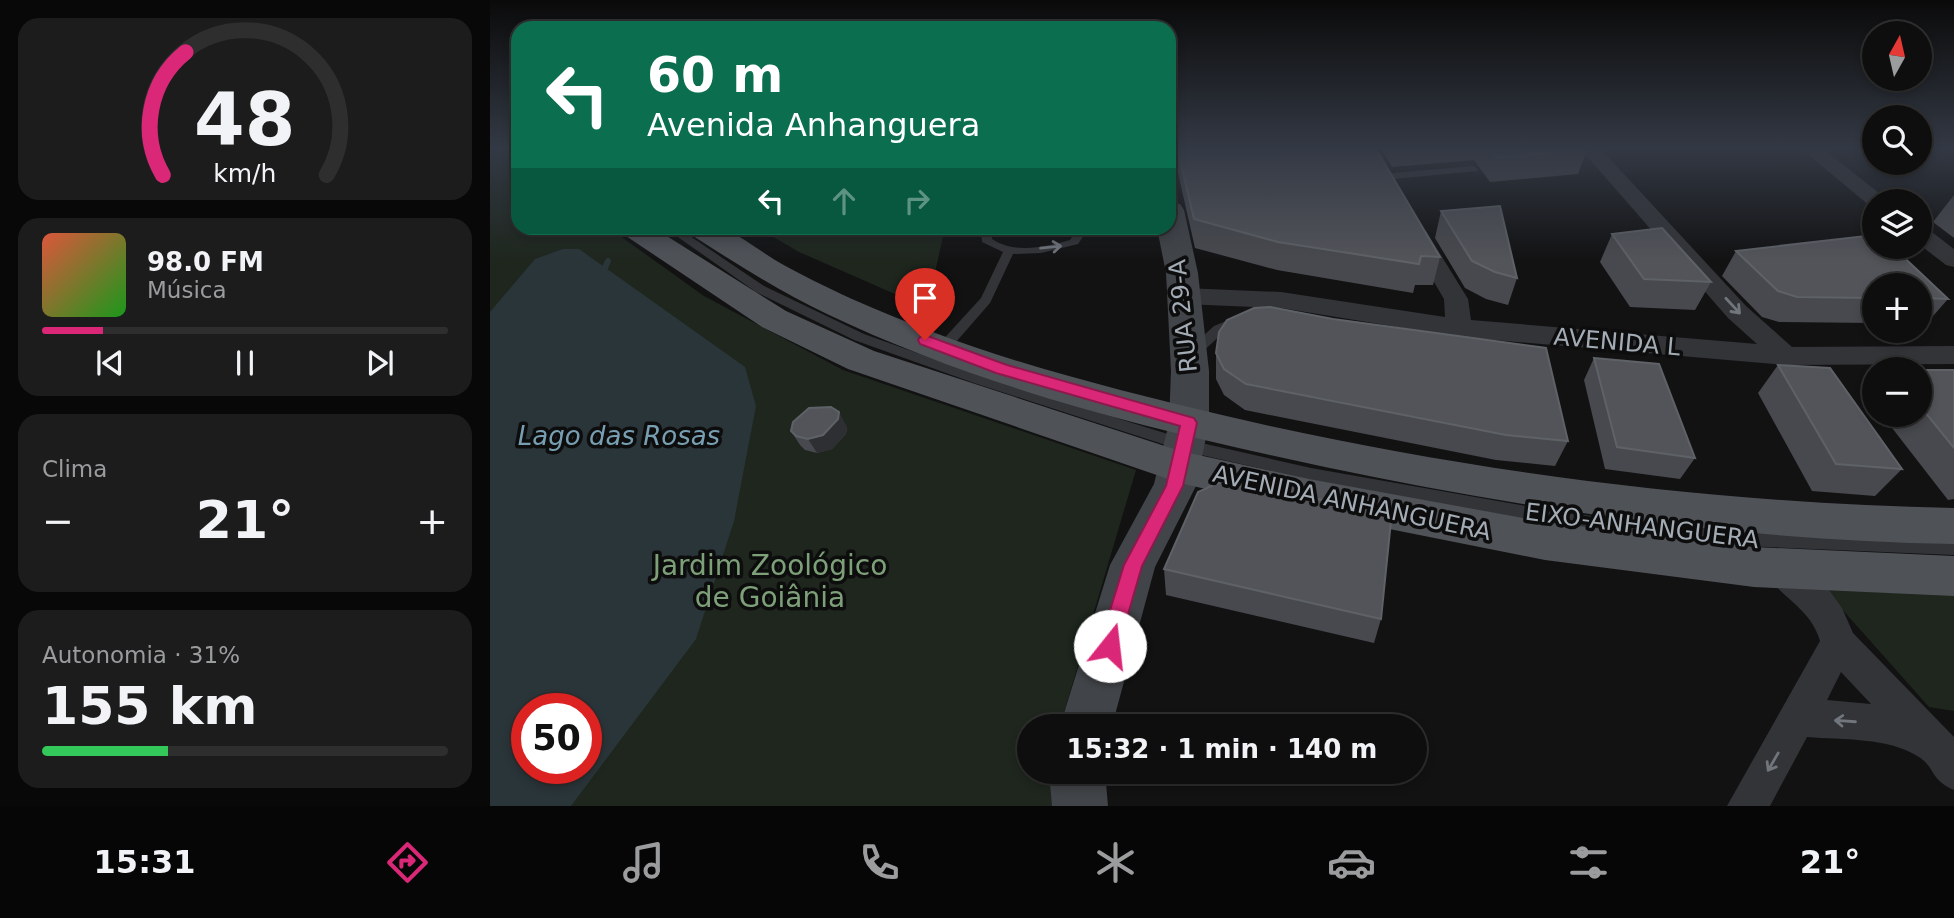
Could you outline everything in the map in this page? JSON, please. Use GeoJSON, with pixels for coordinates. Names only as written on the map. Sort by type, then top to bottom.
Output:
{"type":"FeatureCollection","features":[{"type":"Feature","properties":{"kind":"main road","name":"AVENIDA ANHANGUERA"},"geometry":{"type":"LineString","coordinates":[[645,235],[774,318],[861,360],[1184,445],[1416,471],[1593,501],[1735,517],[1954,526]]}},
{"type":"Feature","properties":{"kind":"main road","name":"AVENIDA ANHANGUERA"},"geometry":{"type":"LineString","coordinates":[[712,235],[807,293],[1002,369],[1309,496],[1532,538],[1804,578],[1954,576]]}},
{"type":"Feature","properties":{"kind":"street"},"geometry":{"type":"LineString","coordinates":[[1388,185],[1396,200]]}},
{"type":"Feature","properties":{"kind":"street"},"geometry":{"type":"LineString","coordinates":[[1621,185],[1737,312],[1786,356]]}},
{"type":"Feature","properties":{"kind":"street"},"geometry":{"type":"LineString","coordinates":[[1409,222],[1456,299],[1459,328]]}},
{"type":"Feature","properties":{"kind":"street","name":"RUA 29-A"},"geometry":{"type":"LineString","coordinates":[[1174,235],[1183,285],[1189,357],[1184,445]]}},
{"type":"Feature","properties":{"kind":"street"},"geometry":{"type":"LineString","coordinates":[[1932,243],[1954,260]]}},
{"type":"Feature","properties":{"kind":"street","name":"AVENIDA L"},"geometry":{"type":"LineString","coordinates":[[1183,285],[1459,328],[1786,356],[1954,355]]}},
{"type":"Feature","properties":{"kind":"street"},"geometry":{"type":"LineString","coordinates":[[1090,714],[1133,565],[1175,486],[1184,445]]}},
{"type":"Feature","properties":{"kind":"street"},"geometry":{"type":"LineString","coordinates":[[1804,578],[1834,624],[1839,643],[1947,751]]}},
{"type":"Feature","properties":{"kind":"street"},"geometry":{"type":"LineString","coordinates":[[1748,806],[1839,643]]}},
{"type":"Feature","properties":{"kind":"street"},"geometry":{"type":"LineString","coordinates":[[1798,717],[1885,724],[1947,751]]}},
{"type":"Feature","properties":{"kind":"street"},"geometry":{"type":"LineString","coordinates":[[1078,784],[1080,806]]}},
{"type":"Feature","properties":{"kind":"lane","name":"EIXO-ANHANGUERA"},"geometry":{"type":"LineString","coordinates":[[681,235],[760,289],[859,337],[979,380],[1184,445],[1311,474],[1565,520],[1744,539],[1954,548]]}},
{"type":"Feature","properties":{"kind":"lane"},"geometry":{"type":"LineString","coordinates":[[986,235],[986,240],[995,248],[1009,251],[1061,246],[1074,242],[1078,235]]}},
{"type":"Feature","properties":{"kind":"lane"},"geometry":{"type":"LineString","coordinates":[[944,348],[986,300],[1009,251]]}},
{"type":"Feature","properties":{"kind":"lane"},"geometry":{"type":"LineString","coordinates":[[1189,357],[1219,329],[1292,302]]}},
{"type":"Feature","properties":{"kind":"green space","name":"Jardim Zoológico de Goiânia"},"geometry":{"type":"Polygon","coordinates":[[[490,185],[511,185],[511,235],[619,235],[704,296],[843,370],[1136,470],[1064,714],[1017,714],[1017,784],[1055,784],[1054,806],[490,806],[490,185]]]}},
{"type":"Feature","properties":{"kind":"green space"},"geometry":{"type":"Polygon","coordinates":[[[770,235],[943,235],[927,308],[799,252],[770,235]]]}},
{"type":"Feature","properties":{"kind":"green space"},"geometry":{"type":"Polygon","coordinates":[[[1816,580],[1954,580],[1954,711],[1929,707],[1816,580]]]}},
{"type":"Feature","properties":{"kind":"water","name":"Lago das Rosas"},"geometry":{"type":"Polygon","coordinates":[[[563,249],[579,249],[745,367],[756,406],[734,521],[696,639],[602,765],[602,693],[511,693],[511,784],[587,784],[571,806],[490,806],[490,312],[535,259],[563,249]]]}},
{"type":"Feature","properties":{"kind":"building"},"geometry":{"type":"Polygon","coordinates":[[[1186,185],[1397,185],[1440,257],[1421,256],[1419,264],[1278,242],[1194,219],[1186,185]]]}},
{"type":"Feature","properties":{"kind":"building"},"geometry":{"type":"Polygon","coordinates":[[[1500,206],[1517,278],[1495,272],[1472,261],[1441,211],[1500,206]]]}},
{"type":"Feature","properties":{"kind":"building"},"geometry":{"type":"Polygon","coordinates":[[[1662,228],[1711,282],[1644,279],[1612,234],[1662,228]]]}},
{"type":"Feature","properties":{"kind":"building"},"geometry":{"type":"Polygon","coordinates":[[[1862,236],[1862,259],[1906,259],[1920,273],[1862,273],[1862,298],[1797,297],[1778,291],[1736,251],[1862,236]]]}},
{"type":"Feature","properties":{"kind":"building"},"geometry":{"type":"Polygon","coordinates":[[[1932,284],[1948,299],[1932,298],[1932,284]]]}},
{"type":"Feature","properties":{"kind":"building"},"geometry":{"type":"Polygon","coordinates":[[[1270,307],[1333,319],[1546,348],[1568,441],[1506,435],[1246,384],[1224,369],[1216,353],[1219,332],[1227,320],[1254,308],[1270,307]]]}},
{"type":"Feature","properties":{"kind":"building"},"geometry":{"type":"Polygon","coordinates":[[[1594,358],[1659,364],[1695,458],[1617,447],[1594,358]]]}},
{"type":"Feature","properties":{"kind":"building"},"geometry":{"type":"Polygon","coordinates":[[[1778,365],[1830,368],[1862,413],[1862,427],[1872,427],[1902,469],[1836,464],[1778,365]]]}},
{"type":"Feature","properties":{"kind":"building"},"geometry":{"type":"Polygon","coordinates":[[[1932,370],[1954,370],[1954,448],[1932,421],[1932,370]]]}},
{"type":"Feature","properties":{"kind":"building"},"geometry":{"type":"Polygon","coordinates":[[[831,407],[839,412],[838,419],[823,435],[808,439],[796,436],[791,431],[793,422],[809,408],[831,407]]]}},
{"type":"Feature","properties":{"kind":"building"},"geometry":{"type":"Polygon","coordinates":[[[1218,483],[1392,511],[1381,619],[1164,569],[1198,492],[1218,483]]]}},
{"type":"Feature","properties":{"kind":"waterway"},"geometry":{"type":"LineString","coordinates":[[601,277],[608,261]]}},
{"type":"Feature","properties":{"kind":"route"},"geometry":{"type":"LineString","coordinates":[[925,340],[1002,369],[1189,423],[1175,486],[1133,565],[1110,646]]}}]}
